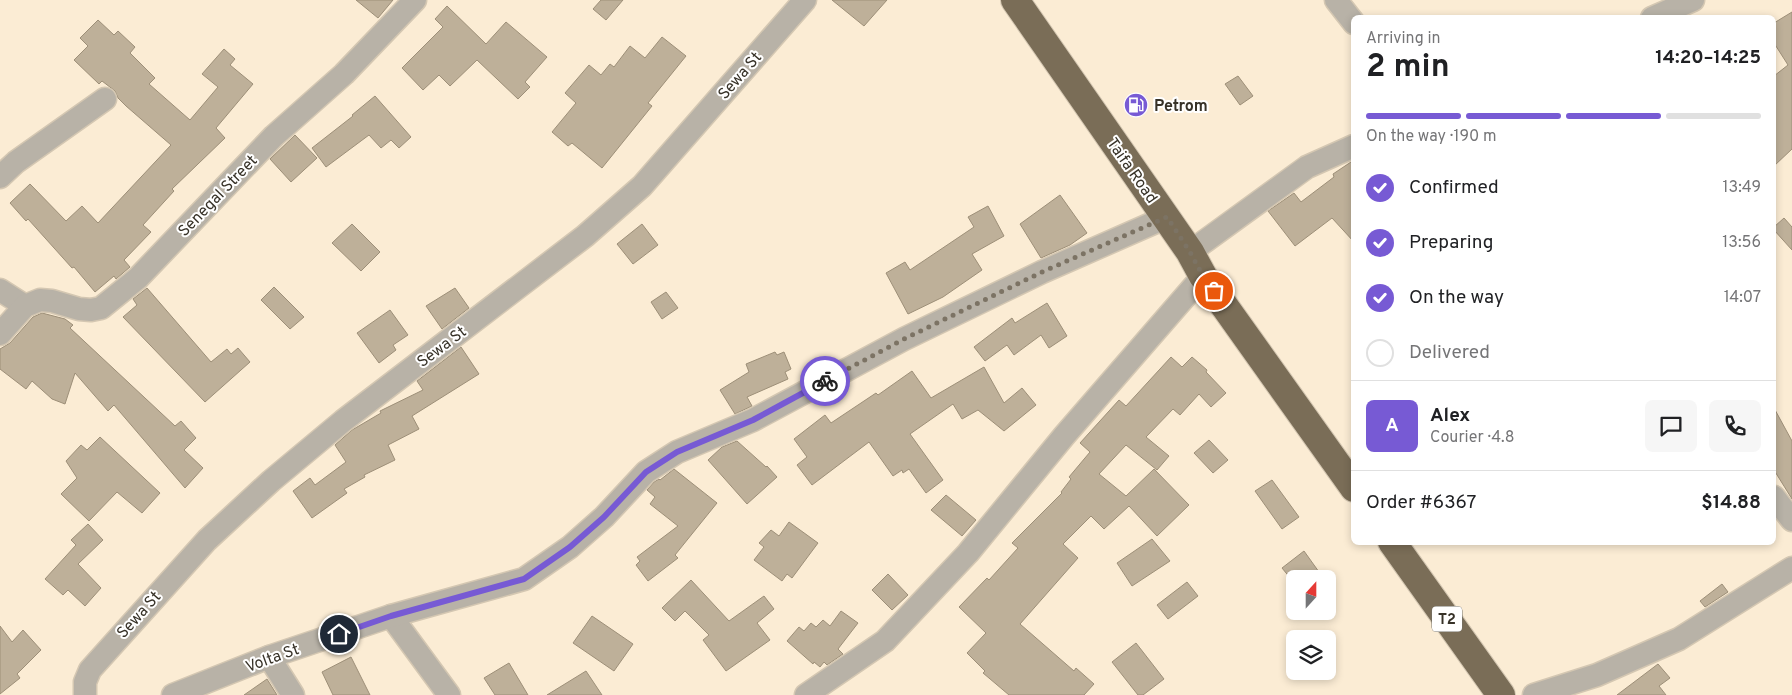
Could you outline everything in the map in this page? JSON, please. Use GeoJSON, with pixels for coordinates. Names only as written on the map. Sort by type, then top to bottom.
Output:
{"type":"FeatureCollection","features":[{"type":"Feature","properties":{"kind":"highway","name":"Taifa Road"},"geometry":{"type":"LineString","coordinates":[[1015,0],[1167,217],[1203,276],[1351,484]]}},
{"type":"Feature","properties":{"kind":"highway","name":"T2"},"geometry":{"type":"LineString","coordinates":[[1394,545],[1501,695]]}},
{"type":"Feature","properties":{"kind":"street","name":"Senegal Street"},"geometry":{"type":"LineString","coordinates":[[25,306],[40,300],[52,301],[79,310],[101,308],[138,278],[274,136],[344,74],[415,0]]}},
{"type":"Feature","properties":{"kind":"street","name":"Sewa St"},"geometry":{"type":"LineString","coordinates":[[85,695],[85,682],[90,670],[207,540],[271,481],[343,421],[584,236],[642,186],[805,0]]}},
{"type":"Feature","properties":{"kind":"street"},"geometry":{"type":"LineString","coordinates":[[1336,0],[1351,19]]}},
{"type":"Feature","properties":{"kind":"street"},"geometry":{"type":"LineString","coordinates":[[1659,15],[1692,0]]}},
{"type":"Feature","properties":{"kind":"street"},"geometry":{"type":"LineString","coordinates":[[0,177],[16,162],[105,99]]}},
{"type":"Feature","properties":{"kind":"street"},"geometry":{"type":"LineString","coordinates":[[1190,252],[1306,167],[1351,147]]}},
{"type":"Feature","properties":{"kind":"street","name":"Volta St"},"geometry":{"type":"LineString","coordinates":[[173,695],[269,657],[391,616],[524,579],[576,541],[604,517],[646,472],[677,452],[753,420],[904,339],[1042,272],[1167,217]]}},
{"type":"Feature","properties":{"kind":"street"},"geometry":{"type":"LineString","coordinates":[[809,694],[885,641],[968,553],[1064,436],[1203,276]]}},
{"type":"Feature","properties":{"kind":"street"},"geometry":{"type":"LineString","coordinates":[[0,290],[25,306],[0,334]]}},
{"type":"Feature","properties":{"kind":"street"},"geometry":{"type":"LineString","coordinates":[[1534,695],[1597,675],[1679,639],[1792,568]]}},
{"type":"Feature","properties":{"kind":"street"},"geometry":{"type":"LineString","coordinates":[[391,616],[450,695]]}},
{"type":"Feature","properties":{"kind":"street"},"geometry":{"type":"LineString","coordinates":[[269,657],[293,695]]}},
{"type":"Feature","properties":{"kind":"building"},"geometry":{"type":"Polygon","coordinates":[[[356,0],[393,0],[378,18],[356,0]]]}},
{"type":"Feature","properties":{"kind":"building"},"geometry":{"type":"Polygon","coordinates":[[[601,0],[623,0],[606,20],[593,9],[601,0]]]}},
{"type":"Feature","properties":{"kind":"building"},"geometry":{"type":"Polygon","coordinates":[[[832,0],[887,0],[864,26],[832,0]]]}},
{"type":"Feature","properties":{"kind":"building"},"geometry":{"type":"Polygon","coordinates":[[[447,6],[486,44],[506,22],[547,57],[525,82],[530,87],[518,99],[477,60],[450,86],[439,75],[423,90],[402,68],[443,27],[435,19],[447,6]]]}},
{"type":"Feature","properties":{"kind":"building"},"geometry":{"type":"Polygon","coordinates":[[[1792,12],[1792,149],[1776,164],[1776,74],[1788,65],[1776,46],[1776,22],[1792,12]]]}},
{"type":"Feature","properties":{"kind":"building"},"geometry":{"type":"Polygon","coordinates":[[[98,20],[114,35],[118,31],[135,47],[130,53],[155,78],[149,84],[190,120],[218,87],[202,74],[224,49],[235,59],[230,65],[253,84],[216,128],[225,138],[172,189],[174,191],[143,225],[151,232],[124,260],[130,267],[116,279],[114,276],[95,292],[74,267],[72,268],[28,219],[26,221],[10,203],[30,184],[66,221],[82,206],[98,223],[171,145],[126,106],[118,98],[115,91],[102,81],[99,84],[74,60],[88,46],[80,38],[98,20]]]}},
{"type":"Feature","properties":{"kind":"building"},"geometry":{"type":"Polygon","coordinates":[[[662,37],[686,56],[648,103],[652,106],[602,168],[572,143],[568,146],[552,132],[576,103],[565,93],[589,65],[601,75],[610,64],[614,67],[630,46],[645,58],[662,37]]]}},
{"type":"Feature","properties":{"kind":"building"},"geometry":{"type":"Polygon","coordinates":[[[1238,76],[1253,96],[1240,105],[1225,84],[1238,76]]]}},
{"type":"Feature","properties":{"kind":"building"},"geometry":{"type":"Polygon","coordinates":[[[375,96],[411,137],[399,148],[391,140],[381,148],[369,135],[326,167],[312,148],[375,96]]]}},
{"type":"Feature","properties":{"kind":"building"},"geometry":{"type":"Polygon","coordinates":[[[295,135],[317,158],[291,182],[270,159],[295,135]]]}},
{"type":"Feature","properties":{"kind":"building"},"geometry":{"type":"Polygon","coordinates":[[[1351,162],[1351,239],[1332,218],[1295,246],[1268,211],[1294,193],[1301,202],[1334,177],[1333,174],[1351,162]]]}},
{"type":"Feature","properties":{"kind":"building"},"geometry":{"type":"Polygon","coordinates":[[[1060,195],[1087,233],[1070,245],[1041,258],[1020,224],[1060,195]]]}},
{"type":"Feature","properties":{"kind":"building"},"geometry":{"type":"Polygon","coordinates":[[[988,206],[1004,236],[972,254],[982,270],[943,297],[908,314],[886,273],[905,262],[910,270],[974,227],[968,217],[988,206]]]}},
{"type":"Feature","properties":{"kind":"building"},"geometry":{"type":"Polygon","coordinates":[[[1784,218],[1792,227],[1792,250],[1776,232],[1776,225],[1784,218]]]}},
{"type":"Feature","properties":{"kind":"building"},"geometry":{"type":"Polygon","coordinates":[[[352,224],[380,252],[361,271],[332,243],[352,224]]]}},
{"type":"Feature","properties":{"kind":"building"},"geometry":{"type":"Polygon","coordinates":[[[642,224],[658,245],[633,264],[617,244],[642,224]]]}},
{"type":"Feature","properties":{"kind":"building"},"geometry":{"type":"Polygon","coordinates":[[[274,287],[304,317],[290,329],[261,300],[274,287]]]}},
{"type":"Feature","properties":{"kind":"building"},"geometry":{"type":"Polygon","coordinates":[[[147,288],[211,362],[227,349],[231,354],[238,348],[250,362],[205,402],[123,317],[137,305],[133,299],[147,288]]]}},
{"type":"Feature","properties":{"kind":"building"},"geometry":{"type":"Polygon","coordinates":[[[455,288],[469,308],[442,329],[426,306],[455,288]]]}},
{"type":"Feature","properties":{"kind":"building"},"geometry":{"type":"Polygon","coordinates":[[[666,292],[678,308],[662,319],[651,302],[666,292]]]}},
{"type":"Feature","properties":{"kind":"building"},"geometry":{"type":"Polygon","coordinates":[[[1047,303],[1067,336],[1049,348],[1041,335],[1014,355],[1007,345],[985,361],[974,347],[1012,318],[1015,323],[1047,303]]]}},
{"type":"Feature","properties":{"kind":"building"},"geometry":{"type":"Polygon","coordinates":[[[390,310],[408,335],[393,345],[396,350],[379,363],[357,333],[390,310]]]}},
{"type":"Feature","properties":{"kind":"building"},"geometry":{"type":"Polygon","coordinates":[[[42,313],[65,319],[73,325],[70,328],[175,426],[181,421],[196,438],[184,450],[203,468],[185,488],[114,405],[108,411],[75,373],[65,404],[52,399],[32,381],[26,389],[0,369],[0,349],[10,343],[33,317],[42,313]]]}},
{"type":"Feature","properties":{"kind":"building"},"geometry":{"type":"Polygon","coordinates":[[[461,347],[479,374],[412,416],[419,429],[388,445],[395,460],[364,475],[365,477],[344,489],[347,493],[312,518],[293,491],[310,478],[315,485],[346,462],[335,445],[352,430],[381,413],[380,411],[423,390],[417,381],[461,347]]]}},
{"type":"Feature","properties":{"kind":"building"},"geometry":{"type":"Polygon","coordinates":[[[775,352],[777,355],[784,352],[791,369],[785,372],[788,379],[747,397],[752,406],[735,414],[720,390],[749,372],[746,364],[775,352]]]}},
{"type":"Feature","properties":{"kind":"building"},"geometry":{"type":"Polygon","coordinates":[[[1171,357],[1182,367],[1192,357],[1207,370],[1206,372],[1226,393],[1211,407],[1199,394],[1180,415],[1173,409],[1146,437],[1169,456],[1157,470],[1126,445],[1099,474],[1126,496],[1154,469],[1189,505],[1157,536],[1129,506],[1104,529],[1091,516],[1063,544],[1078,558],[1020,624],[1074,671],[1076,668],[1094,684],[1084,695],[1009,695],[983,673],[985,671],[967,653],[986,633],[959,607],[987,578],[989,580],[1018,548],[1012,543],[1062,493],[1071,479],[1069,477],[1090,452],[1080,443],[1119,400],[1126,406],[1171,357]]]}},
{"type":"Feature","properties":{"kind":"building"},"geometry":{"type":"Polygon","coordinates":[[[984,367],[1004,403],[1022,388],[1036,405],[1004,431],[978,410],[962,419],[953,404],[910,434],[943,480],[926,493],[909,469],[903,473],[902,470],[893,476],[869,442],[812,485],[797,465],[807,457],[794,439],[825,415],[831,423],[876,393],[878,395],[912,371],[931,398],[984,367]]]}},
{"type":"Feature","properties":{"kind":"building"},"geometry":{"type":"Polygon","coordinates":[[[1776,412],[1792,441],[1792,499],[1776,473],[1776,412]]]}},
{"type":"Feature","properties":{"kind":"building"},"geometry":{"type":"Polygon","coordinates":[[[100,437],[160,493],[142,513],[117,492],[89,521],[61,494],[77,478],[66,461],[81,445],[87,450],[100,437]]]}},
{"type":"Feature","properties":{"kind":"building"},"geometry":{"type":"Polygon","coordinates":[[[1209,440],[1228,460],[1213,473],[1194,453],[1209,440]]]}},
{"type":"Feature","properties":{"kind":"building"},"geometry":{"type":"Polygon","coordinates":[[[737,441],[777,477],[747,504],[708,460],[722,447],[737,441]]]}},
{"type":"Feature","properties":{"kind":"building"},"geometry":{"type":"Polygon","coordinates":[[[674,469],[717,503],[675,555],[678,558],[648,581],[636,565],[640,561],[637,557],[678,526],[650,504],[655,497],[647,490],[654,482],[660,480],[674,469]]]}},
{"type":"Feature","properties":{"kind":"building"},"geometry":{"type":"Polygon","coordinates":[[[1272,480],[1299,517],[1282,529],[1255,491],[1272,480]]]}},
{"type":"Feature","properties":{"kind":"building"},"geometry":{"type":"Polygon","coordinates":[[[946,495],[976,520],[962,536],[931,510],[946,495]]]}},
{"type":"Feature","properties":{"kind":"building"},"geometry":{"type":"Polygon","coordinates":[[[789,522],[818,543],[792,578],[787,574],[782,581],[754,560],[764,547],[759,543],[771,530],[779,536],[789,522]]]}},
{"type":"Feature","properties":{"kind":"building"},"geometry":{"type":"Polygon","coordinates":[[[88,524],[103,540],[78,564],[101,588],[85,606],[68,590],[63,595],[45,579],[76,545],[71,540],[88,524]]]}},
{"type":"Feature","properties":{"kind":"building"},"geometry":{"type":"Polygon","coordinates":[[[1152,539],[1170,561],[1132,586],[1117,563],[1152,539]]]}},
{"type":"Feature","properties":{"kind":"building"},"geometry":{"type":"Polygon","coordinates":[[[1304,551],[1318,570],[1286,570],[1286,573],[1282,568],[1304,551]]]}},
{"type":"Feature","properties":{"kind":"building"},"geometry":{"type":"Polygon","coordinates":[[[888,574],[908,595],[892,610],[872,590],[888,574]]]}},
{"type":"Feature","properties":{"kind":"building"},"geometry":{"type":"Polygon","coordinates":[[[691,580],[729,621],[764,596],[774,609],[757,623],[770,640],[726,671],[703,640],[709,635],[685,611],[675,621],[662,608],[691,580]]]}},
{"type":"Feature","properties":{"kind":"building"},"geometry":{"type":"Polygon","coordinates":[[[1187,582],[1198,596],[1168,619],[1157,605],[1187,582]]]}},
{"type":"Feature","properties":{"kind":"building"},"geometry":{"type":"Polygon","coordinates":[[[1722,584],[1728,592],[1705,607],[1700,601],[1722,584]]]}},
{"type":"Feature","properties":{"kind":"building"},"geometry":{"type":"Polygon","coordinates":[[[841,611],[858,623],[838,649],[843,654],[827,665],[824,662],[820,667],[814,662],[813,664],[787,641],[799,627],[804,631],[811,623],[816,627],[823,620],[830,626],[841,611]]]}},
{"type":"Feature","properties":{"kind":"building"},"geometry":{"type":"Polygon","coordinates":[[[592,616],[633,644],[614,671],[573,643],[592,616]]]}},
{"type":"Feature","properties":{"kind":"building"},"geometry":{"type":"Polygon","coordinates":[[[0,626],[12,642],[23,630],[41,650],[17,674],[20,678],[0,694],[0,626]]]}},
{"type":"Feature","properties":{"kind":"building"},"geometry":{"type":"Polygon","coordinates":[[[1136,643],[1164,679],[1143,695],[1138,695],[1112,662],[1136,643]]]}},
{"type":"Feature","properties":{"kind":"building"},"geometry":{"type":"Polygon","coordinates":[[[351,657],[370,695],[333,695],[322,672],[351,657]]]}},
{"type":"Feature","properties":{"kind":"building"},"geometry":{"type":"Polygon","coordinates":[[[509,663],[528,695],[495,695],[484,678],[509,663]]]}},
{"type":"Feature","properties":{"kind":"building"},"geometry":{"type":"Polygon","coordinates":[[[1658,664],[1670,678],[1659,686],[1666,695],[1617,695],[1658,664]]]}},
{"type":"Feature","properties":{"kind":"building"},"geometry":{"type":"Polygon","coordinates":[[[586,671],[602,695],[547,695],[586,671]]]}},
{"type":"Feature","properties":{"kind":"building"},"geometry":{"type":"Polygon","coordinates":[[[267,679],[277,695],[244,695],[267,679]]]}},
{"type":"Feature","properties":{"kind":"way so far"},"geometry":{"type":"LineString","coordinates":[[825,381],[904,339],[1042,272],[1167,217],[1214,291]]}},
{"type":"Feature","properties":{"kind":"place","name":"Petrom"},"geometry":{"type":"Point","coordinates":[1136,105]}},
{"type":"Feature","properties":{"kind":"route"},"geometry":{"type":"LineString","coordinates":[[339,634],[391,616],[524,579],[570,547],[604,517],[646,472],[677,452],[753,420],[825,381]]}}]}
